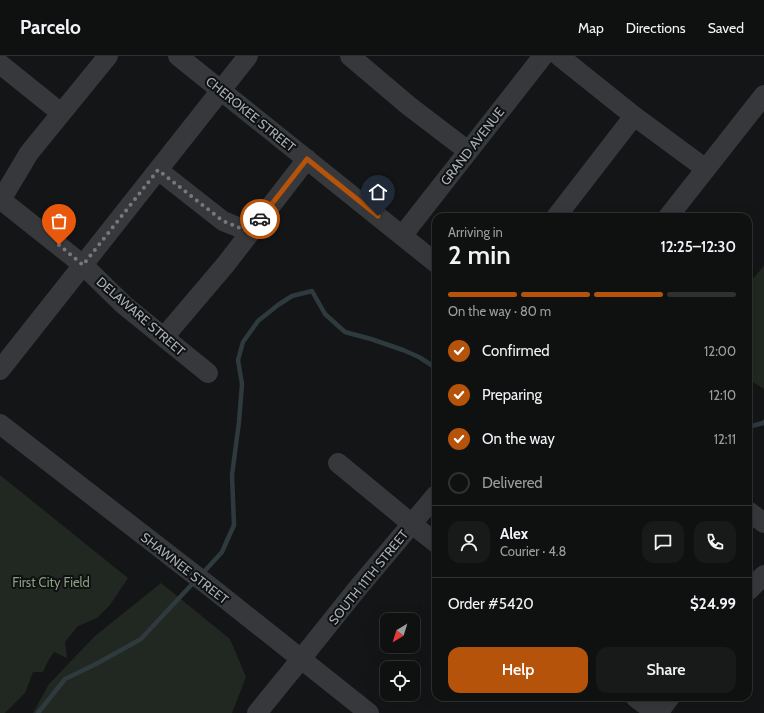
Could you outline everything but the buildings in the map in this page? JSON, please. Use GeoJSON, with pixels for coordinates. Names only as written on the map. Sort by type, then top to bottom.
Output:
{"type":"FeatureCollection","features":[{"type":"Feature","properties":{"kind":"street"},"geometry":{"type":"LineString","coordinates":[[0,200],[30,153],[108,56]]}},
{"type":"Feature","properties":{"kind":"street","name":"CHEROKEE STREET"},"geometry":{"type":"LineString","coordinates":[[178,56],[432,260]]}},
{"type":"Feature","properties":{"kind":"street"},"geometry":{"type":"LineString","coordinates":[[0,370],[248,56]]}},
{"type":"Feature","properties":{"kind":"street"},"geometry":{"type":"LineString","coordinates":[[350,56],[409,106],[468,151]]}},
{"type":"Feature","properties":{"kind":"street","name":"GRAND AVENUE"},"geometry":{"type":"LineString","coordinates":[[402,236],[543,56]]}},
{"type":"Feature","properties":{"kind":"street"},"geometry":{"type":"LineString","coordinates":[[559,56],[634,116],[706,169]]}},
{"type":"Feature","properties":{"kind":"street"},"geometry":{"type":"LineString","coordinates":[[0,64],[61,113]]}},
{"type":"Feature","properties":{"kind":"street"},"geometry":{"type":"LineString","coordinates":[[671,213],[764,95]]}},
{"type":"Feature","properties":{"kind":"street"},"geometry":{"type":"LineString","coordinates":[[559,213],[634,116]]}},
{"type":"Feature","properties":{"kind":"street"},"geometry":{"type":"LineString","coordinates":[[164,337],[226,264],[307,159]]}},
{"type":"Feature","properties":{"kind":"street"},"geometry":{"type":"LineString","coordinates":[[158,170],[223,221],[250,232]]}},
{"type":"Feature","properties":{"kind":"street","name":"DELAWARE STREET"},"geometry":{"type":"LineString","coordinates":[[0,200],[83,265],[124,305],[208,373]]}},
{"type":"Feature","properties":{"kind":"street","name":"SHAWNEE STREET"},"geometry":{"type":"LineString","coordinates":[[0,424],[190,570],[369,713]]}},
{"type":"Feature","properties":{"kind":"street"},"geometry":{"type":"LineString","coordinates":[[338,463],[432,540]]}},
{"type":"Feature","properties":{"kind":"street","name":"SOUTH 11TH STREET"},"geometry":{"type":"LineString","coordinates":[[256,713],[432,500]]}},
{"type":"Feature","properties":{"kind":"street"},"geometry":{"type":"LineString","coordinates":[[752,513],[764,523]]}},
{"type":"Feature","properties":{"kind":"street"},"geometry":{"type":"LineString","coordinates":[[752,587],[764,574]]}},
{"type":"Feature","properties":{"kind":"street"},"geometry":{"type":"LineString","coordinates":[[640,701],[657,713],[667,701]]}},
{"type":"Feature","properties":{"kind":"green space"},"geometry":{"type":"Polygon","coordinates":[[[764,266],[764,389],[752,382],[752,280],[764,266]]]}},
{"type":"Feature","properties":{"kind":"green space","name":"First City Field"},"geometry":{"type":"Polygon","coordinates":[[[0,475],[128,578],[110,605],[97,618],[78,626],[65,642],[67,658],[54,652],[43,672],[33,672],[25,693],[5,713],[0,713],[0,475]]]}},
{"type":"Feature","properties":{"kind":"green space"},"geometry":{"type":"Polygon","coordinates":[[[161,583],[230,639],[246,677],[232,713],[33,713],[49,684],[95,636],[161,583]]]}},
{"type":"Feature","properties":{"kind":"waterway"},"geometry":{"type":"LineString","coordinates":[[202,574],[222,552],[234,525],[232,475],[242,384],[238,360],[243,342],[258,321],[292,296],[312,291],[325,314],[345,332],[403,350],[419,357],[432,365]]}},
{"type":"Feature","properties":{"kind":"waterway"},"geometry":{"type":"LineString","coordinates":[[752,426],[764,422]]}},
{"type":"Feature","properties":{"kind":"waterway"},"geometry":{"type":"LineString","coordinates":[[38,713],[65,679],[141,639],[195,581]]}},
{"type":"Feature","properties":{"kind":"way so far"},"geometry":{"type":"LineString","coordinates":[[59,245],[83,265],[158,170],[223,221],[250,232],[260,219]]}},
{"type":"Feature","properties":{"kind":"route"},"geometry":{"type":"LineString","coordinates":[[260,219],[307,159],[378,216]]}}]}
